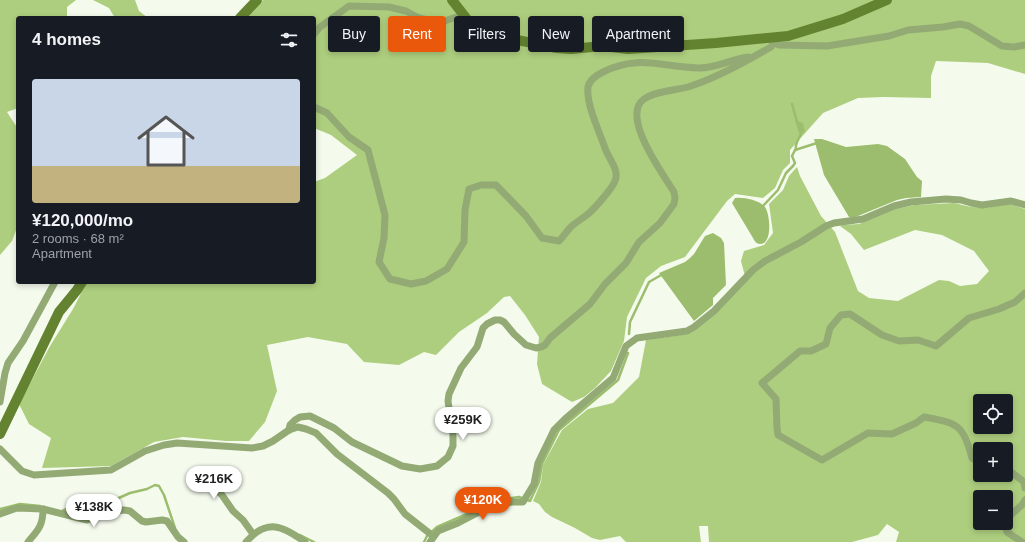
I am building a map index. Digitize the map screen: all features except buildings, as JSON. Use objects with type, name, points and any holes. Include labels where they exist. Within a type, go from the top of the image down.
[{"type":"street","points":[[242,16],[257,0]]},
{"type":"street","points":[[452,0],[470,23],[498,36],[557,48],[571,49],[603,46],[628,49],[773,40],[843,19],[887,0]]},
{"type":"street","points":[[316,32],[320,27],[349,6],[389,6],[406,11],[417,17],[438,23],[463,14]]},
{"type":"street","points":[[773,40],[779,45],[828,46],[889,36],[908,30],[960,24],[969,26],[1002,46],[1014,47],[1025,45]]},
{"type":"street","points":[[289,430],[290,425],[295,420],[300,417],[310,416],[334,428],[352,442],[402,466],[420,469],[437,466],[443,462],[448,457],[453,446],[454,435],[448,401],[450,394],[461,368],[477,347],[481,334],[487,324],[496,320],[504,322],[520,341],[526,345],[536,348],[541,347],[590,304],[608,281],[626,263],[635,246],[656,227],[674,204],[674,192],[642,138],[637,115],[637,108],[640,103],[645,98],[655,94],[689,87],[702,82],[752,58],[771,47],[773,40]]},
{"type":"street","points":[[316,108],[328,113],[349,137],[368,150],[385,215],[384,238],[379,262],[390,279],[411,284],[426,281],[447,269],[464,242],[465,210],[469,189],[481,185],[496,186],[526,216],[542,238],[559,241],[573,225],[588,214],[616,181],[616,172],[605,149],[590,107],[588,96],[589,84],[597,74],[609,68],[620,65],[642,62],[698,68],[748,57],[752,58]]},
{"type":"street","points":[[0,449],[22,471],[34,475],[111,470],[145,451],[164,445],[177,443],[257,447],[263,446],[289,430],[298,427],[316,433],[344,460],[388,493],[397,502],[405,514],[430,536],[485,509],[505,503],[523,502],[534,484],[538,463],[554,430],[613,378],[626,346],[637,338],[687,331],[694,327],[714,311],[753,270],[765,261],[801,242],[826,226],[834,223],[863,219],[894,206],[906,203],[946,199],[961,200],[982,205],[1011,201],[1025,205]]},
{"type":"street","points":[[0,402],[8,362],[23,340],[54,284]]},
{"type":"street","points":[[0,434],[59,312],[81,284]]},
{"type":"street","points":[[973,458],[968,441],[961,429],[946,421],[924,417],[892,434],[868,433],[822,460],[778,435],[776,399],[762,383],[800,351],[811,351],[826,344],[830,328],[841,315],[850,314],[882,335],[899,340],[918,340],[936,346],[969,318],[999,309],[1015,302],[1025,293]]},
{"type":"street","points":[[1013,473],[1024,482],[1025,488]]},
{"type":"street","points":[[225,478],[220,479],[213,486],[222,495],[233,511],[243,520],[251,533]]},
{"type":"street","points":[[1013,513],[1022,505],[1025,500]]},
{"type":"street","points":[[0,514],[17,508],[43,509],[86,520],[114,511],[124,510],[130,511],[142,521],[167,521],[178,537],[184,542]]},
{"type":"street","points":[[28,542],[40,527],[43,520],[43,509]]},
{"type":"street","points":[[246,542],[251,533],[263,528],[274,527],[290,532],[306,542]]},
{"type":"street","points":[[1007,530],[1007,532],[1022,542]]},
{"type":"shaded area","points":[[0,0],[76,0],[67,7],[67,16],[16,16],[16,109],[7,112],[16,126],[16,230],[12,241],[0,255]]},
{"type":"shaded area","points":[[93,0],[135,0],[139,11],[145,16],[114,16],[109,8]]},
{"type":"shaded area","points":[[263,0],[1025,0],[1025,74],[988,63],[936,61],[931,76],[931,98],[858,98],[823,113],[790,150],[790,163],[783,170],[775,188],[763,198],[735,194],[727,201],[685,257],[661,266],[646,278],[627,317],[624,341],[611,371],[584,397],[572,402],[542,384],[537,364],[539,337],[525,315],[510,296],[504,297],[487,313],[459,332],[436,355],[424,352],[399,365],[364,362],[347,344],[308,337],[267,345],[277,391],[265,422],[249,441],[226,441],[183,437],[154,442],[111,466],[42,468],[51,438],[29,424],[19,404],[86,284],[316,284],[316,181],[325,178],[357,155],[331,135],[316,129],[316,16],[247,16]]},
{"type":"shaded area","points":[[795,120],[803,123],[805,132],[799,133]]},
{"type":"shaded area","points":[[814,139],[822,139],[846,147],[878,144],[887,146],[905,159],[917,177],[922,181],[921,197],[897,200],[853,218],[849,217],[824,175]]},
{"type":"shaded area","points":[[797,167],[800,176],[821,216],[835,232],[858,291],[869,298],[898,301],[939,280],[949,281],[960,286],[977,284],[989,271],[974,251],[942,235],[915,230],[864,250],[851,234],[840,226],[859,224],[891,210],[915,205],[954,203],[971,207],[985,208],[1010,204],[1025,209],[1025,542],[896,542],[899,532],[887,524],[878,535],[852,542],[709,542],[708,526],[699,526],[701,542],[626,542],[620,536],[600,540],[592,538],[552,517],[545,512],[539,504],[533,501],[541,482],[543,465],[562,430],[588,409],[613,403],[639,377],[646,340],[688,334],[746,280],[741,261],[744,251],[764,245],[773,233],[769,204],[783,190],[789,176]]},
{"type":"shaded area","points":[[735,198],[743,198],[759,202],[765,207],[769,222],[769,234],[764,243],[756,243],[732,203]]},
{"type":"shaded area","points":[[713,233],[721,238],[724,243],[726,285],[713,298],[713,305],[694,321],[659,273],[685,262],[694,254],[705,236]]},
{"type":"waterway","points":[[792,104],[797,122]]},
{"type":"waterway","points":[[796,150],[796,145],[802,130]]},
{"type":"waterway","points":[[762,207],[778,190],[786,173],[795,163],[792,156],[795,150],[817,143]]},
{"type":"waterway","points":[[629,334],[630,322],[649,282],[663,274]]},
{"type":"waterway","points":[[424,542],[427,536],[437,527],[490,504],[504,499],[519,497],[530,501],[539,482],[542,464],[559,430],[618,380],[628,353]]},
{"type":"waterway","points":[[62,511],[78,504],[112,501],[130,493],[147,489],[155,485],[159,486],[164,495],[175,528]]},
{"type":"waterway","points":[[0,509],[20,504],[40,506]]},
{"type":"waterway","points":[[300,535],[314,542]]}]
